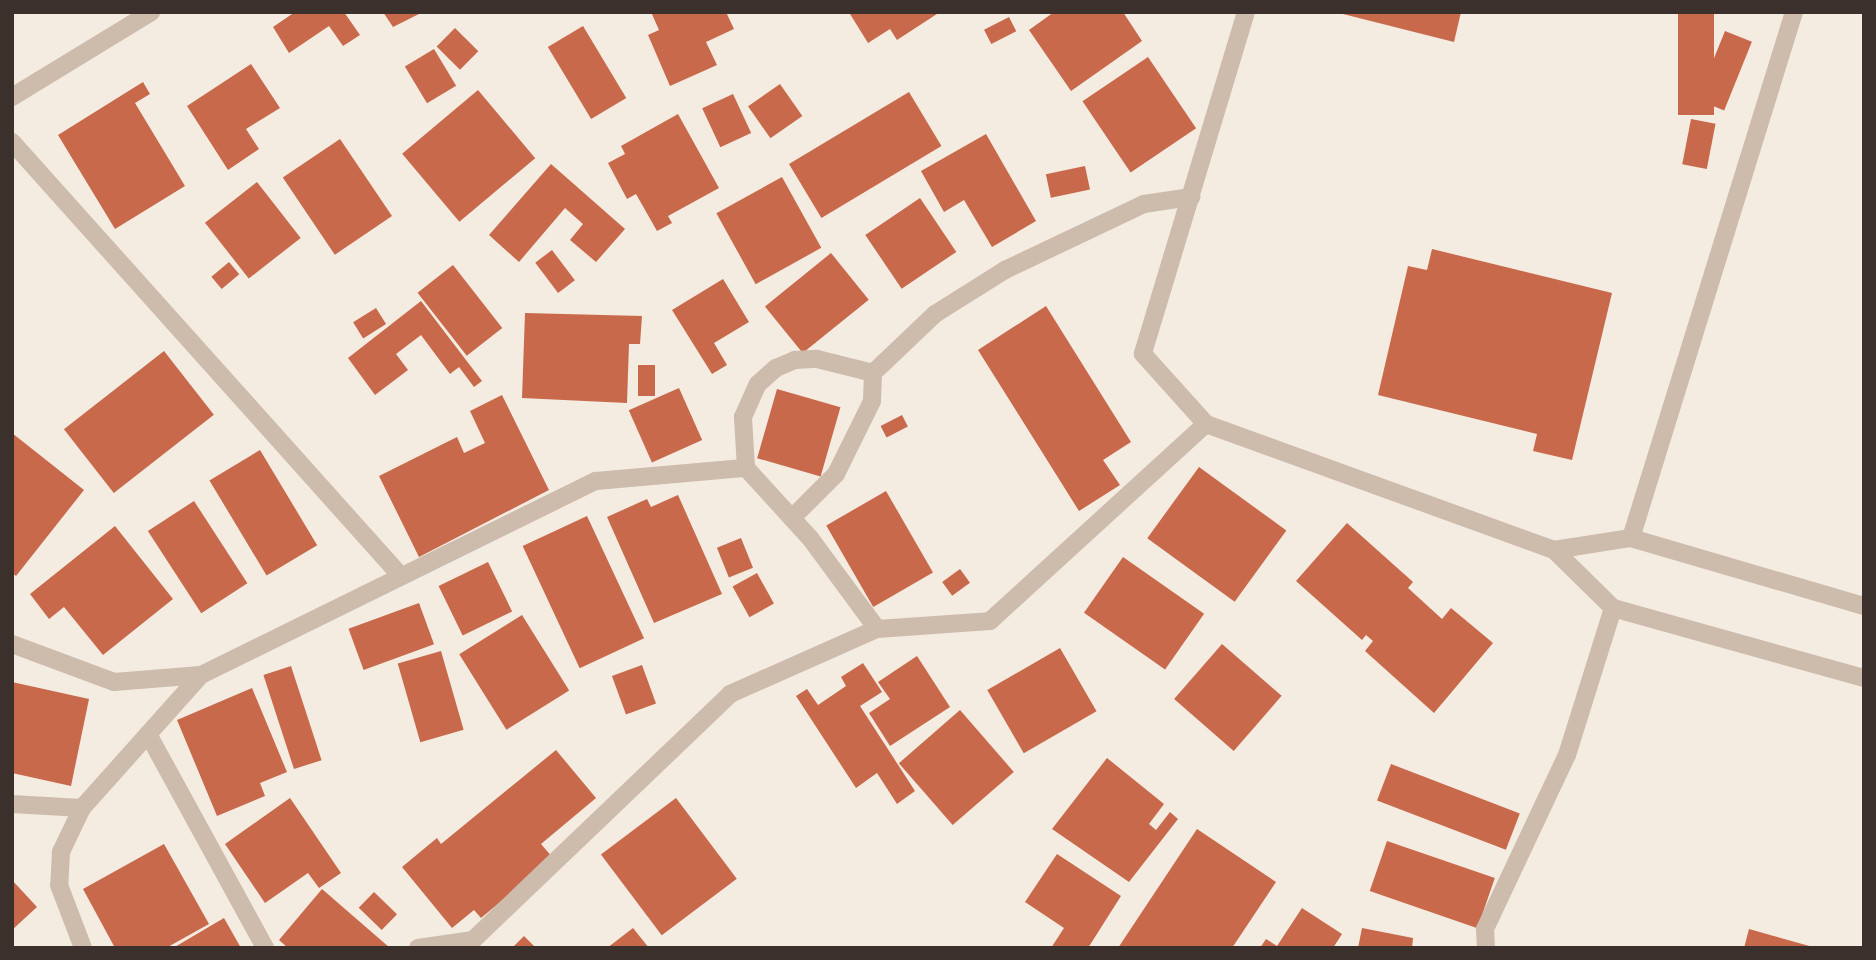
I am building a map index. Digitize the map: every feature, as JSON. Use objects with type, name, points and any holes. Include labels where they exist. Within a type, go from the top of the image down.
[{"type":"street","points":[[12,97],[151,12]]},
{"type":"street","points":[[1247,12],[1143,354],[1206,424],[1554,550],[1613,608],[1864,678]]},
{"type":"street","points":[[1631,538],[1794,12]]},
{"type":"street","points":[[12,142],[400,575]]},
{"type":"street","points":[[792,518],[836,474],[873,401],[873,373],[935,314],[1005,271],[1144,204],[1191,197]]},
{"type":"street","points":[[873,373],[817,359],[795,360],[776,368],[758,384],[743,416],[746,468],[792,518],[877,629]]},
{"type":"street","points":[[418,948],[473,940],[730,694],[877,629],[990,621],[1206,424]]},
{"type":"street","points":[[83,948],[58,885],[61,852],[82,808],[201,675],[596,481],[746,468]]},
{"type":"street","points":[[1554,550],[1631,538],[1864,606]]},
{"type":"street","points":[[1486,948],[1485,929],[1567,755],[1613,608]]},
{"type":"street","points":[[12,644],[114,682],[201,675]]},
{"type":"street","points":[[148,734],[265,948]]},
{"type":"street","points":[[12,804],[82,808]]},
{"type":"building","points":[[295,12],[344,12],[360,35],[343,46],[329,26],[289,53],[273,27]]},
{"type":"building","points":[[383,12],[423,12],[393,27]]},
{"type":"building","points":[[651,12],[726,12],[734,29],[706,42],[717,65],[670,86],[648,35],[659,30]]},
{"type":"building","points":[[940,12],[897,40],[890,29],[868,43],[850,14]]},
{"type":"building","points":[[1054,12],[1123,12],[1142,41],[1071,91],[1029,30]]},
{"type":"building","points":[[1335,12],[1461,12],[1454,42]]},
{"type":"building","points":[[1678,12],[1714,12],[1714,115],[1678,115]]},
{"type":"building","points":[[1009,17],[1016,31],[991,44],[984,30]]},
{"type":"building","points":[[583,26],[626,98],[591,119],[548,47]]},
{"type":"building","points":[[455,28],[478,51],[460,70],[437,46]]},
{"type":"building","points":[[1725,31],[1752,42],[1724,110],[1697,100]]},
{"type":"building","points":[[434,49],[456,86],[427,103],[405,67]]},
{"type":"building","points":[[1148,57],[1196,128],[1131,172],[1083,101]]},
{"type":"building","points":[[251,64],[280,108],[246,129],[259,149],[228,170],[187,106]]},
{"type":"building","points":[[143,82],[150,94],[135,103],[185,186],[115,229],[58,135]]},
{"type":"building","points":[[780,84],[802,116],[770,138],[748,106]]},
{"type":"building","points":[[478,90],[535,158],[459,222],[402,154]]},
{"type":"building","points":[[909,92],[941,146],[821,218],[789,164]]},
{"type":"building","points":[[733,94],[751,133],[720,147],[702,108]]},
{"type":"building","points":[[678,114],[719,188],[668,216],[672,223],[657,231],[636,194],[627,199],[608,163],[625,154],[621,146]]},
{"type":"building","points":[[1691,119],[1716,124],[1707,169],[1682,164]]},
{"type":"building","points":[[986,134],[1036,221],[992,247],[964,200],[944,212],[921,171]]},
{"type":"building","points":[[340,139],[392,216],[335,255],[283,178]]},
{"type":"building","points":[[551,164],[625,229],[596,262],[570,240],[583,224],[565,208],[519,262],[489,235]]},
{"type":"building","points":[[1085,166],[1090,189],[1051,198],[1046,174]]},
{"type":"building","points":[[782,177],[821,248],[756,284],[716,213]]},
{"type":"building","points":[[257,182],[301,238],[249,279],[205,223]]},
{"type":"building","points":[[920,198],[956,252],[902,289],[865,235]]},
{"type":"building","points":[[1432,249],[1612,293],[1572,460],[1533,451],[1537,434],[1378,395],[1408,266],[1427,270]]},
{"type":"building","points":[[552,250],[575,280],[558,293],[535,263]]},
{"type":"building","points":[[831,253],[869,300],[803,353],[765,306]]},
{"type":"building","points":[[229,262],[239,274],[222,289],[211,277]]},
{"type":"building","points":[[453,265],[502,328],[467,356],[418,293]]},
{"type":"building","points":[[723,279],[749,322],[714,343],[727,365],[712,374],[672,310]]},
{"type":"building","points":[[421,301],[482,381],[474,387],[459,367],[450,374],[421,335],[396,354],[408,370],[375,395],[348,358]]},
{"type":"building","points":[[1046,306],[1131,442],[1103,460],[1120,485],[1079,511],[978,350]]},
{"type":"building","points":[[376,308],[386,324],[363,338],[353,322]]},
{"type":"building","points":[[525,313],[642,316],[640,344],[629,344],[627,403],[522,398]]},
{"type":"building","points":[[164,351],[214,415],[114,493],[64,429]]},
{"type":"building","points":[[638,365],[655,365],[655,396],[638,396]]},
{"type":"building","points":[[679,388],[702,440],[652,462],[629,410]]},
{"type":"building","points":[[777,389],[840,407],[821,476],[757,458]]},
{"type":"building","points":[[502,395],[549,490],[419,557],[379,476],[457,437],[464,453],[485,443],[470,411]]},
{"type":"building","points":[[902,415],[908,427],[887,437],[881,426]]},
{"type":"building","points":[[12,433],[84,490],[16,576],[12,573]]},
{"type":"building","points":[[260,450],[317,545],[267,576],[209,480]]},
{"type":"building","points":[[1199,467],[1286,530],[1235,602],[1147,538]]},
{"type":"building","points":[[886,491],[933,572],[873,607],[826,526]]},
{"type":"building","points":[[678,495],[722,594],[654,623],[607,517],[647,499],[651,507]]},
{"type":"building","points":[[194,501],[247,583],[201,613],[148,531]]},
{"type":"building","points":[[587,516],[644,638],[580,668],[523,546]]},
{"type":"building","points":[[1347,523],[1413,582],[1408,588],[1442,619],[1451,608],[1493,643],[1434,713],[1365,651],[1373,641],[1366,635],[1362,640],[1296,581]]},
{"type":"building","points":[[115,526],[173,599],[103,655],[64,607],[49,619],[30,594]]},
{"type":"building","points":[[741,538],[753,568],[729,577],[717,548]]},
{"type":"building","points":[[1123,557],[1204,614],[1165,669],[1084,613]]},
{"type":"building","points":[[488,562],[512,611],[463,636],[439,586]]},
{"type":"building","points":[[960,569],[970,583],[952,596],[942,582]]},
{"type":"building","points":[[757,573],[774,604],[749,617],[733,587]]},
{"type":"building","points":[[419,603],[434,644],[364,670],[349,629]]},
{"type":"building","points":[[522,615],[569,690],[506,730],[459,654]]},
{"type":"building","points":[[1222,644],[1282,696],[1234,751],[1174,699]]},
{"type":"building","points":[[1060,648],[1096,711],[1024,753],[987,690]]},
{"type":"building","points":[[441,651],[464,730],[420,742],[398,663]]},
{"type":"building","points":[[917,656],[950,707],[890,746],[869,713],[890,699],[878,682]]},
{"type":"building","points":[[863,663],[882,692],[860,706],[915,791],[897,804],[877,773],[856,788],[796,696],[807,689],[818,705],[846,686],[841,677]]},
{"type":"building","points":[[642,665],[656,704],[626,714],[612,676]]},
{"type":"building","points":[[291,666],[322,760],[294,769],[263,675]]},
{"type":"building","points":[[12,682],[89,699],[71,786],[12,773]]},
{"type":"building","points":[[252,688],[287,772],[260,783],[265,796],[217,816],[177,720]]},
{"type":"building","points":[[960,710],[1014,772],[953,825],[899,763]]},
{"type":"building","points":[[556,750],[596,798],[541,844],[553,858],[481,918],[474,910],[452,928],[402,867],[437,838],[441,844]]},
{"type":"building","points":[[1107,758],[1164,804],[1149,824],[1156,830],[1170,812],[1178,819],[1129,882],[1052,829]]},
{"type":"building","points":[[1391,764],[1520,813],[1506,850],[1377,800]]},
{"type":"building","points":[[290,798],[341,873],[319,888],[308,873],[265,903],[225,844]]},
{"type":"building","points":[[676,798],[737,879],[662,935],[601,855]]},
{"type":"building","points":[[1197,829],[1276,882],[1232,948],[1118,948]]},
{"type":"building","points":[[1387,841],[1495,878],[1478,928],[1370,891]]},
{"type":"building","points":[[164,844],[209,924],[166,948],[115,948],[83,889]]},
{"type":"building","points":[[1057,854],[1121,896],[1088,948],[1051,948],[1064,928],[1025,902]]},
{"type":"building","points":[[12,880],[37,907],[12,930]]},
{"type":"building","points":[[322,889],[390,948],[288,948],[279,940]]},
{"type":"building","points":[[374,892],[397,914],[382,930],[359,908]]},
{"type":"building","points":[[1302,908],[1342,934],[1333,948],[1260,948],[1266,939],[1277,946]]},
{"type":"building","points":[[224,918],[241,948],[173,948]]},
{"type":"building","points":[[633,928],[649,948],[607,948]]},
{"type":"building","points":[[1362,928],[1413,938],[1412,948],[1358,948]]},
{"type":"building","points":[[1749,929],[1813,947],[1813,948],[1744,948]]},
{"type":"building","points":[[524,936],[536,948],[512,948]]}]
